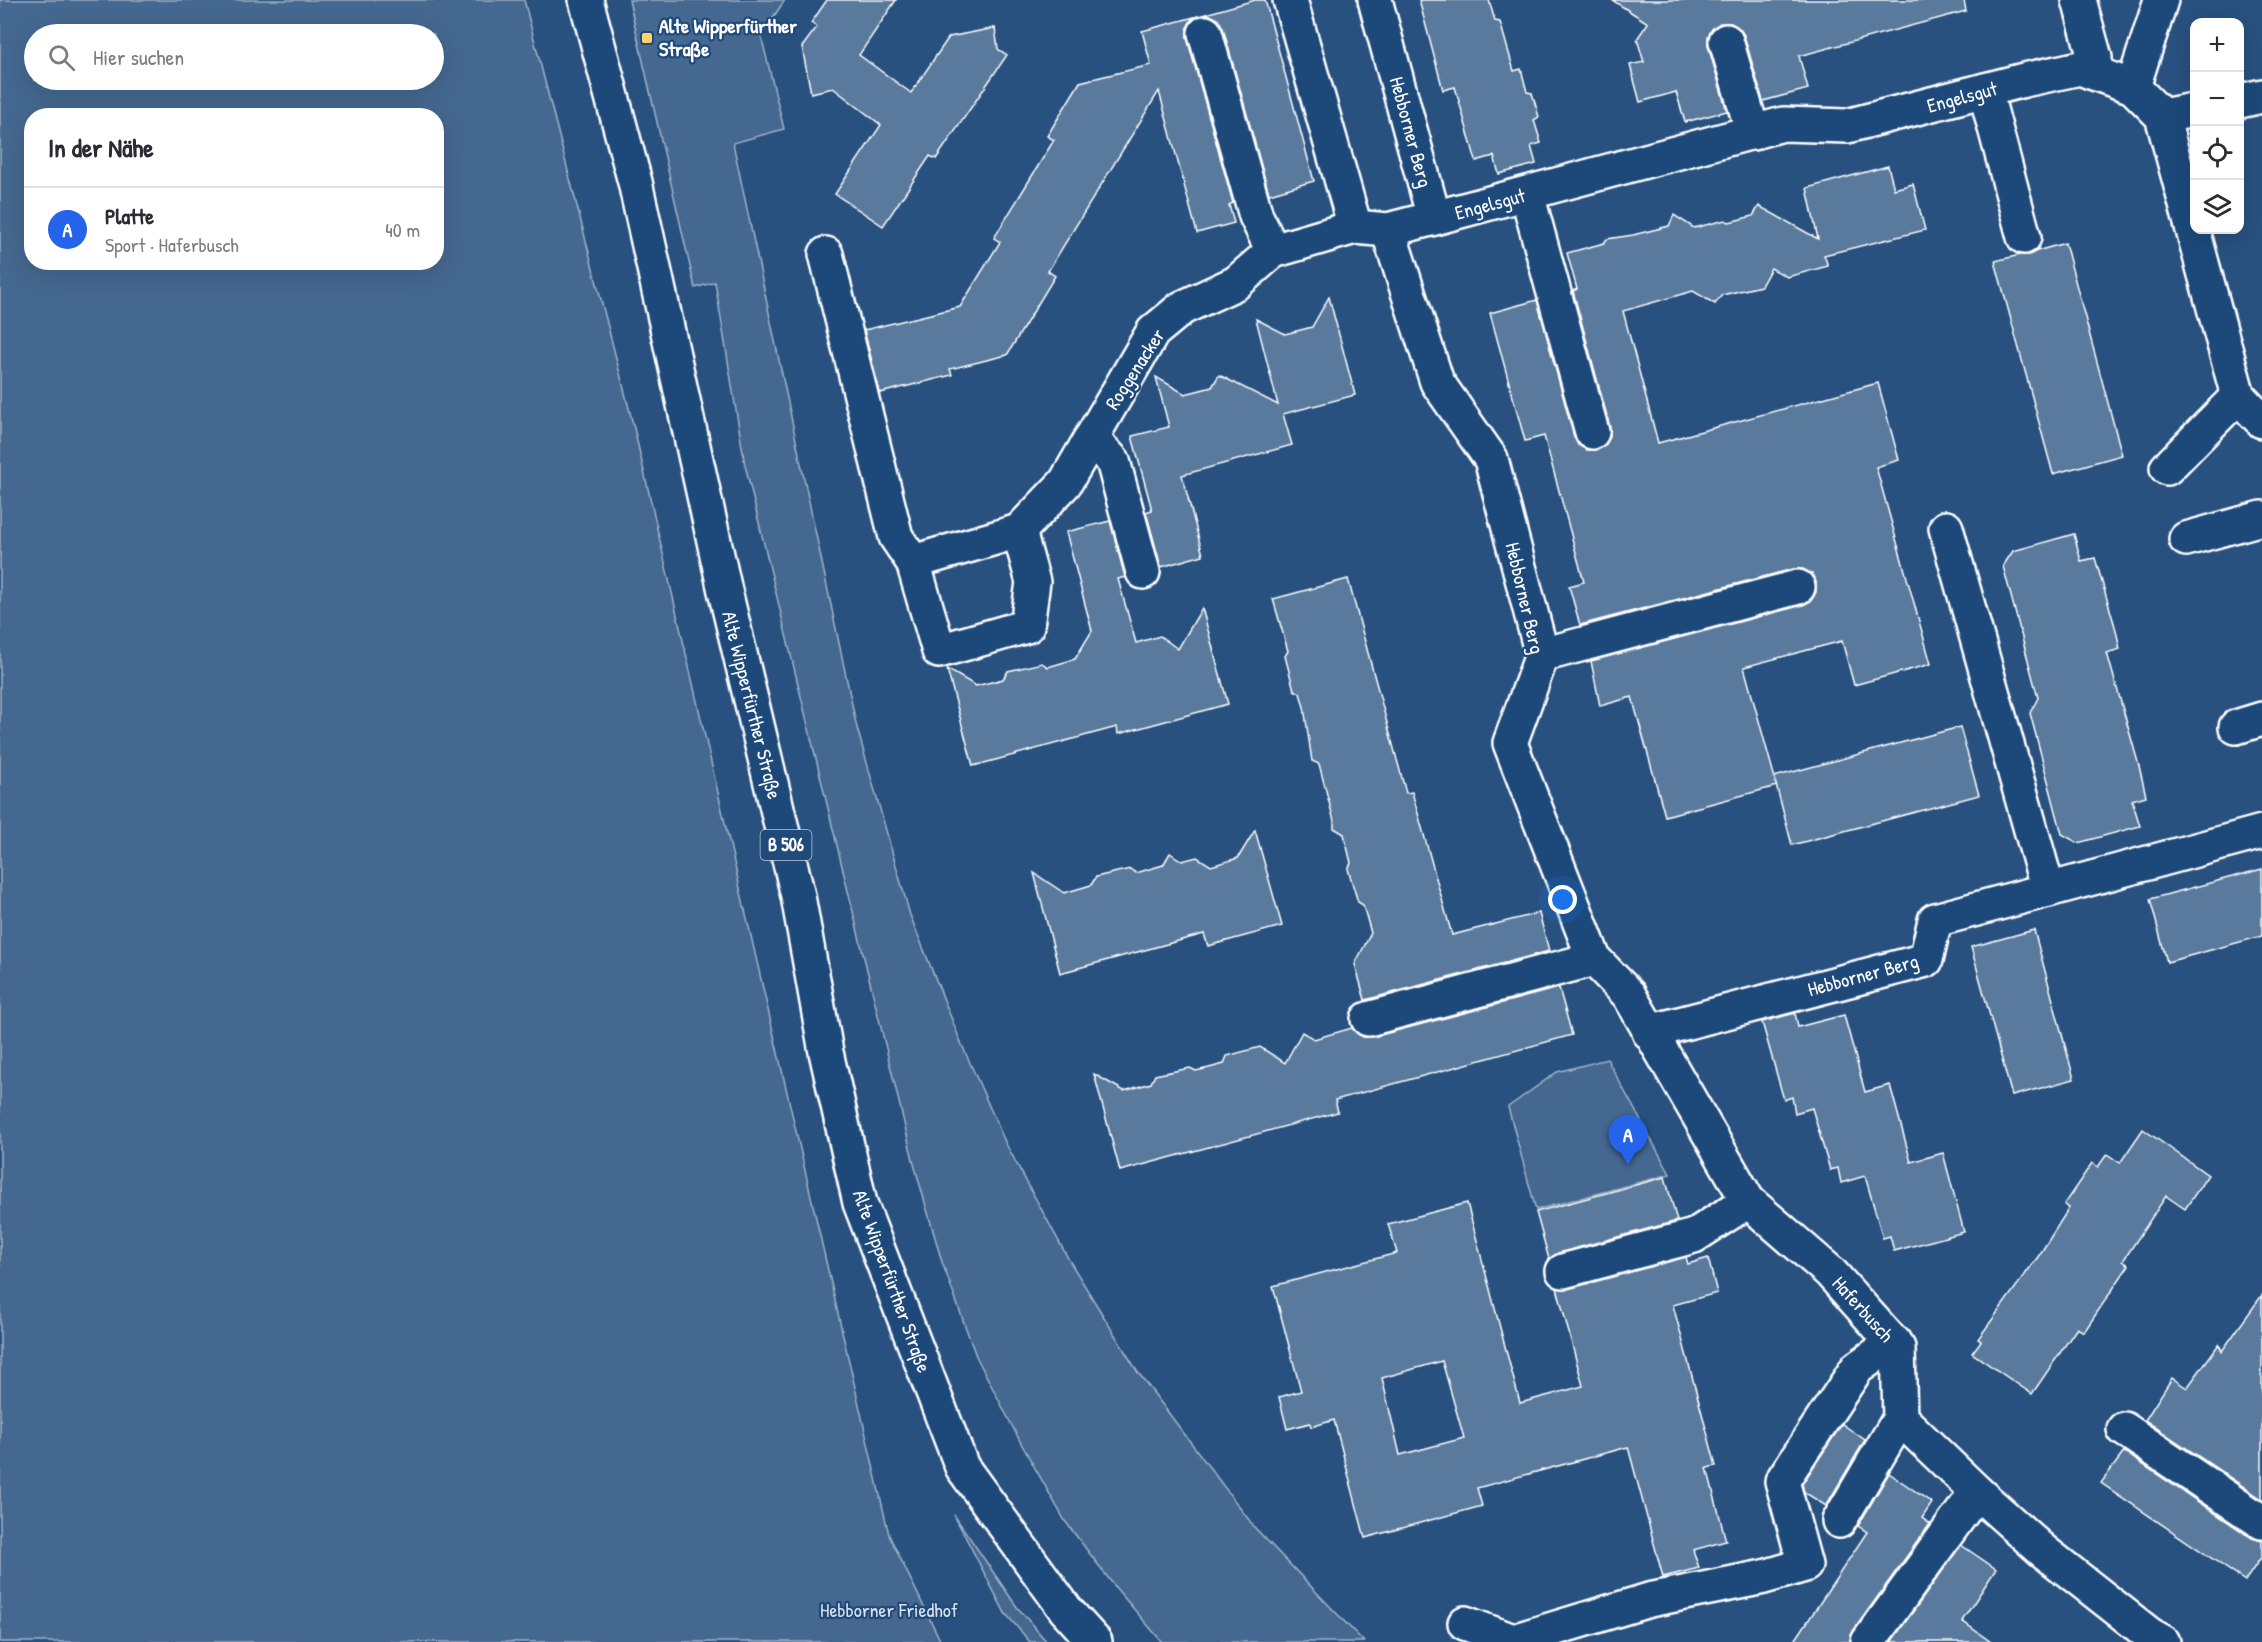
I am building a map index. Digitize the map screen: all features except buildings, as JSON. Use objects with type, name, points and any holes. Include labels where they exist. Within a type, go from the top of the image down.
[{"type":"street","name":"Alte Wipperfürther Straße","points":[[586,0],[635,182],[725,591],[798,896],[826,1052],[860,1203],[962,1467],[1066,1610],[1095,1642]]},
{"type":"street","points":[[1290,0],[1355,227],[1388,230],[1434,219]]},
{"type":"street","name":"Hebborner Berg","points":[[1375,0],[1434,219]]},
{"type":"street","points":[[2079,0],[2096,58],[2091,72]]},
{"type":"street","points":[[2133,87],[2161,0]]},
{"type":"street","points":[[1205,33],[1256,216],[1273,251]]},
{"type":"street","points":[[1726,41],[1753,133]]},
{"type":"street","name":"Engelsgut","points":[[1434,219],[1783,124],[1847,126],[2080,68],[2133,87],[2162,116],[2238,396],[2262,421]]},
{"type":"street","points":[[1985,90],[2025,237]]},
{"type":"street","points":[[2244,100],[2262,96]]},
{"type":"street","points":[[2162,116],[2190,111]]},
{"type":"street","points":[[1527,194],[1592,432]]},
{"type":"street","name":"Roggenacker","points":[[913,562],[1019,531],[1065,483],[1153,332],[1182,308],[1236,283],[1273,251],[1355,227]]},
{"type":"street","name":"Hebborner Berg","points":[[1388,230],[1437,382],[1491,459],[1542,655],[1510,744],[1594,959],[1629,995]]},
{"type":"street","points":[[826,254],[896,537],[913,562],[939,651],[1027,626],[1033,582],[1019,531]]},
{"type":"street","points":[[2167,468],[2238,396]]},
{"type":"street","points":[[1091,438],[1113,461],[1143,572]]},
{"type":"street","points":[[2186,539],[2262,518]]},
{"type":"street","points":[[1946,528],[2048,890]]},
{"type":"street","points":[[1542,655],[1798,587]]},
{"type":"street","name":"Hebborner Berg","points":[[1649,1032],[1926,960],[1935,920],[2262,832]]},
{"type":"street","points":[[1368,1019],[1594,959]]},
{"type":"street","name":"Haferbusch","points":[[1629,995],[1748,1201],[1830,1272],[1898,1348],[1900,1418]]},
{"type":"street","points":[[1563,1271],[1694,1236],[1748,1201]]},
{"type":"street","points":[[1465,1623],[1513,1641],[1649,1600],[1764,1577],[1805,1565],[1782,1481],[1857,1368],[1893,1342]]},
{"type":"street","points":[[1839,1521],[1900,1418],[2042,1550],[2149,1634],[2163,1642]]},
{"type":"street","points":[[2124,1429],[2262,1522]]},
{"type":"street","points":[[1868,1642],[1977,1492]]},
{"type":"green space","name":"Hebborner Friedhof","points":[[0,0],[524,0],[634,428],[889,1535],[941,1642],[0,1642]]},
{"type":"green space","points":[[629,0],[785,0],[761,35],[784,129],[733,143],[857,728],[910,915],[962,1045],[1006,1144],[1069,1260],[1137,1371],[1255,1528],[1364,1642],[1162,1642],[1115,1587],[1065,1521],[976,1356],[942,1262],[914,1164],[745,465],[715,282],[695,288]]},
{"type":"green space","points":[[1607,1059],[1670,1174],[1536,1210],[1508,1107],[1557,1072]]},
{"type":"green space","points":[[954,1515],[1017,1607],[1047,1642],[1030,1642],[1005,1613]]},
{"type":"place","name":"Alte Wipperfürther Straße","points":[[647,38]]},
{"type":"place","name":"Platte","points":[[1628,1165]]}]
